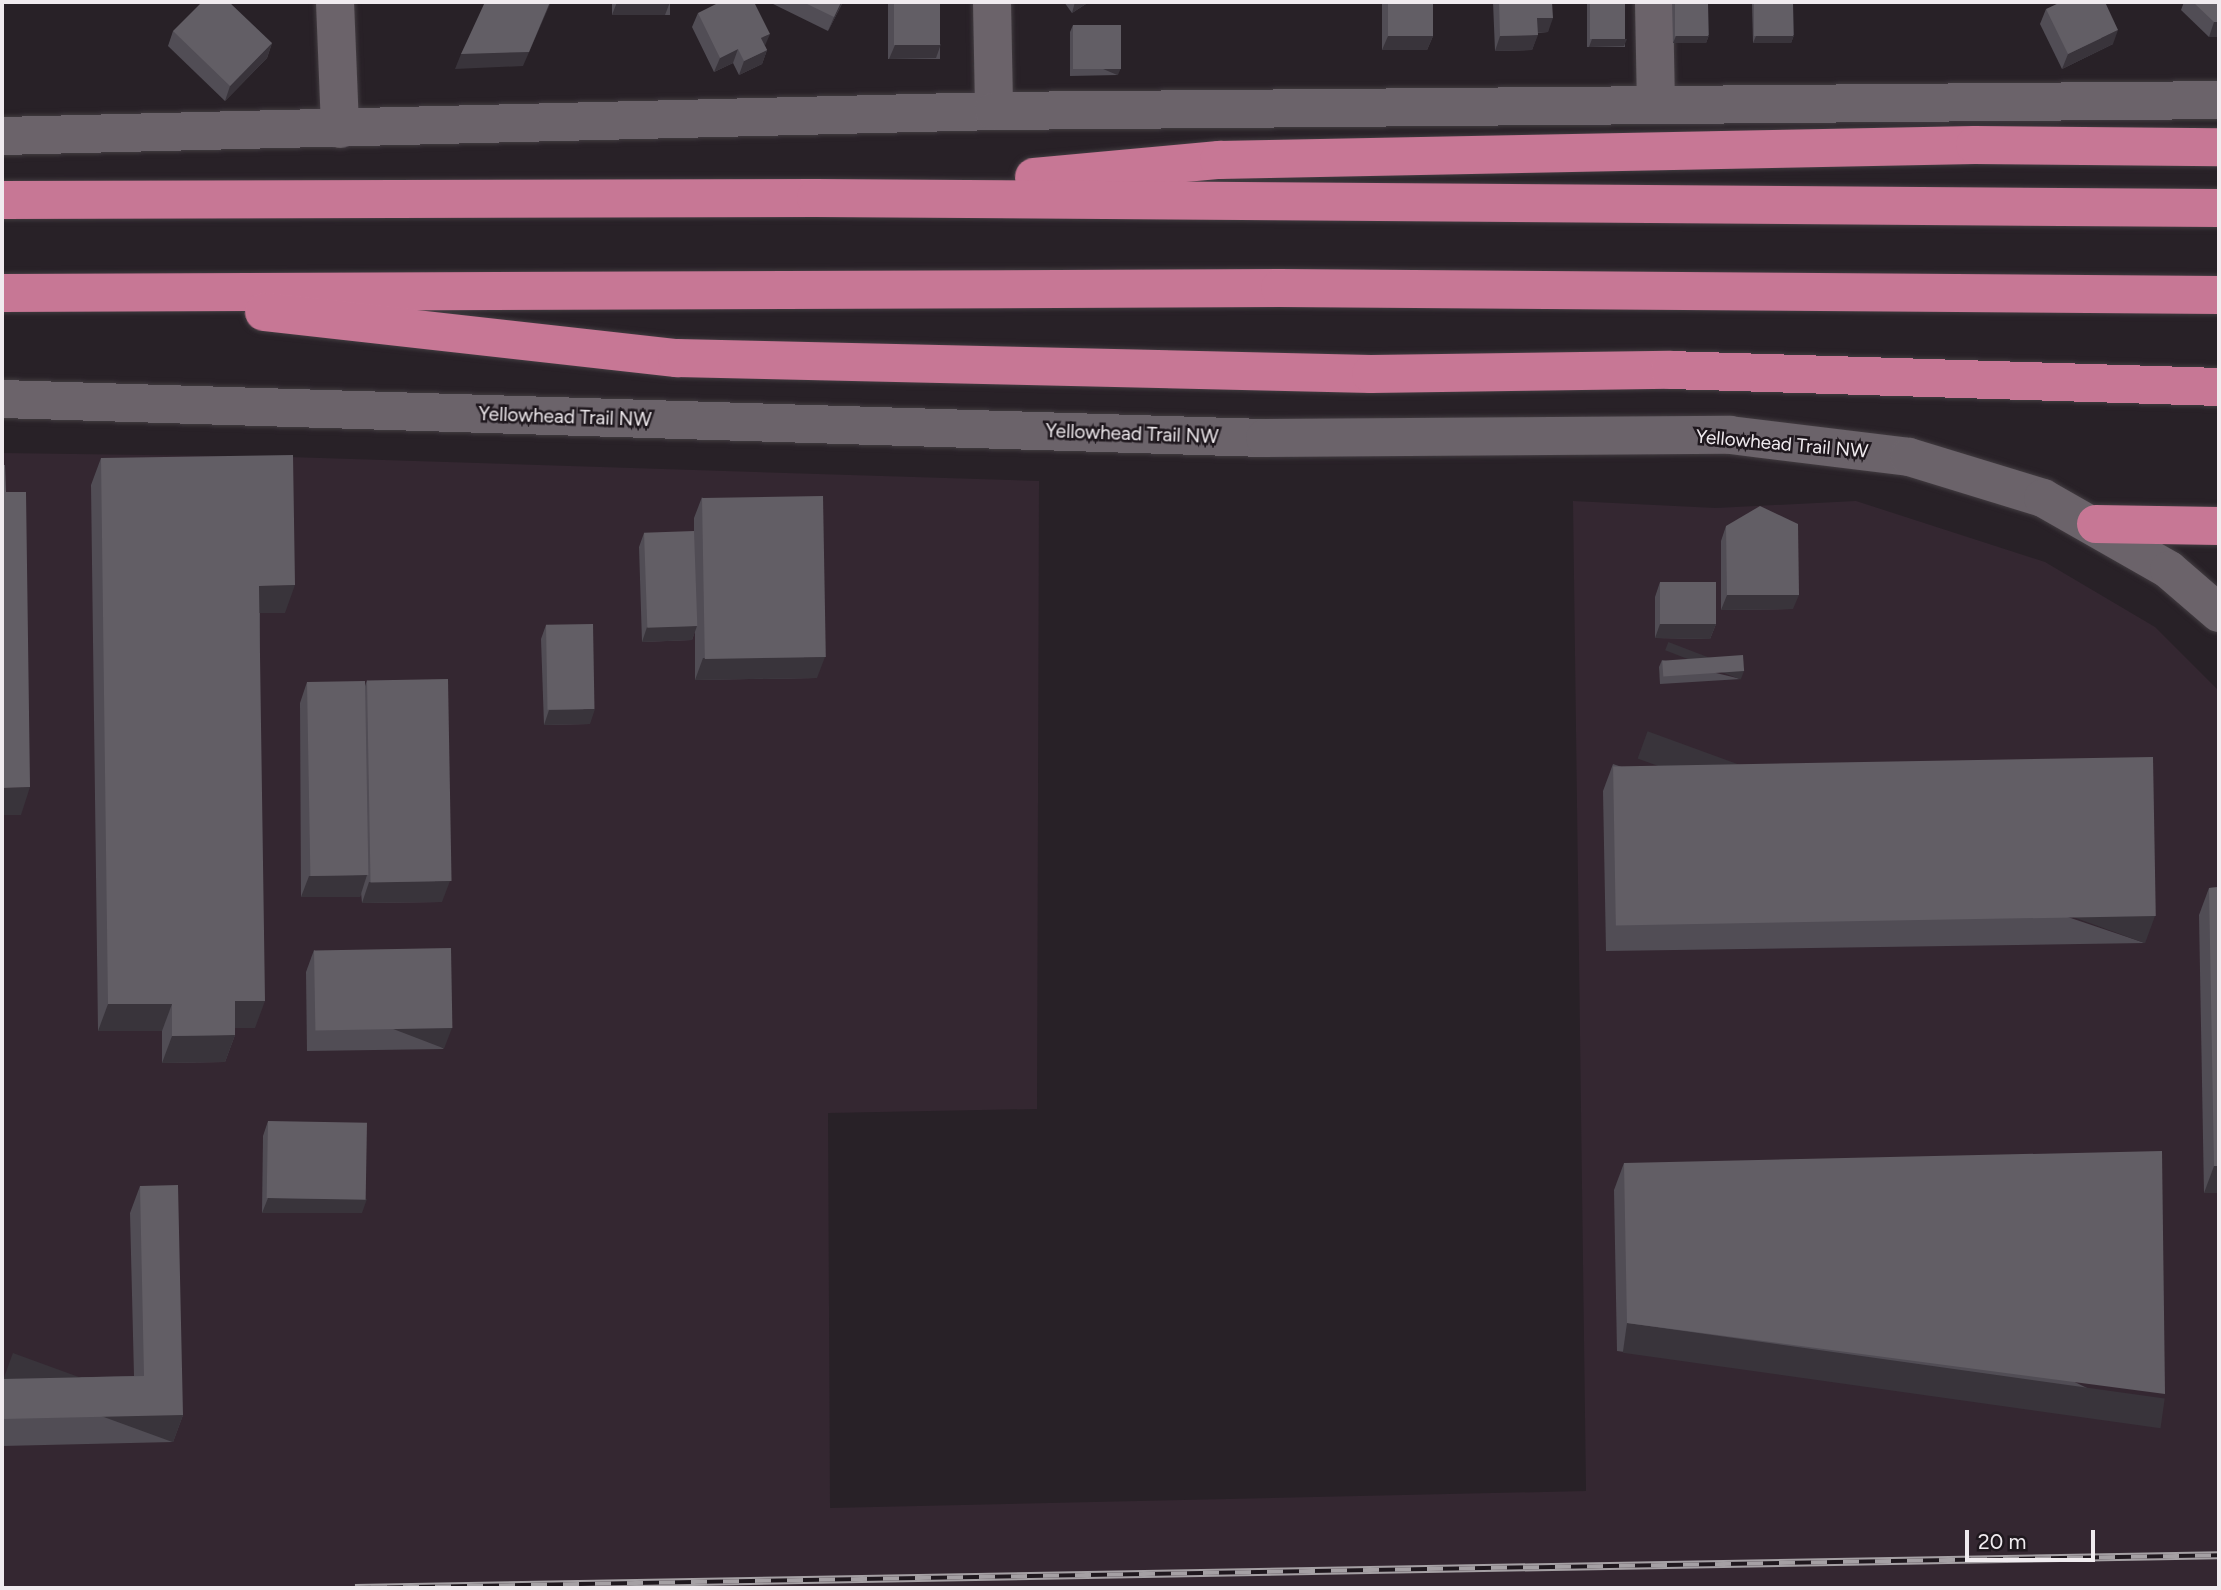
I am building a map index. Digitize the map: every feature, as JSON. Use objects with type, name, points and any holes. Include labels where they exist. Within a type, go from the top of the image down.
[{"type":"highway","points":[[816,198],[1219,160],[1975,145],[2219,147]]},
{"type":"highway","points":[[2,200],[816,198],[2219,208]]},
{"type":"highway","points":[[2,293],[1280,288],[2219,295]]},
{"type":"highway","points":[[81,291],[677,358],[1371,374],[1670,369],[2219,387]]},
{"type":"highway","points":[[2096,524],[2219,526]]},
{"type":"street","points":[[335,2],[340,129]]},
{"type":"street","points":[[992,2],[994,111]]},
{"type":"street","points":[[1654,2],[1656,103]]},
{"type":"street","points":[[2,136],[994,111],[2219,100]]},
{"type":"street","name":"Yellowhead Trail NW","points":[[2,399],[1265,438],[1730,435],[1909,457],[2043,498],[2096,524],[2179,577],[2219,613]]},
{"type":"shaded area","points":[[2,453],[289,457],[1039,481],[1037,1109],[828,1113],[830,1508],[1586,1491],[1573,501],[1716,508],[1856,501],[2045,562],[2155,627],[2219,691],[2219,1588],[2,1588]]},
{"type":"building","points":[[202,2],[229,2],[272,43],[230,86],[173,31]]},
{"type":"building","points":[[485,2],[550,2],[529,52],[461,54]]},
{"type":"building","points":[[720,2],[754,2],[770,34],[761,38],[767,50],[744,61],[738,49],[720,58],[698,13]]},
{"type":"building","points":[[803,2],[841,2],[834,17]]},
{"type":"building","points":[[894,2],[940,2],[940,45],[894,45]]},
{"type":"building","points":[[1388,2],[1433,2],[1433,36],[1388,36]]},
{"type":"building","points":[[1499,2],[1552,2],[1553,18],[1537,18],[1538,35],[1500,36]]},
{"type":"building","points":[[1590,2],[1625,2],[1625,39],[1590,39]]},
{"type":"building","points":[[1675,2],[1708,2],[1708,36],[1675,36]]},
{"type":"building","points":[[1754,2],[1793,2],[1793,36],[1754,36]]},
{"type":"building","points":[[2061,2],[2105,2],[2118,30],[2068,54],[2046,9]]},
{"type":"building","points":[[2193,2],[2219,2],[2219,22],[2214,22]]},
{"type":"building","points":[[1073,25],[1121,25],[1121,69],[1073,69]]},
{"type":"building","points":[[293,455],[295,585],[259,586],[265,1001],[235,1001],[235,1035],[172,1036],[172,1004],[108,1004],[101,458]]},
{"type":"building","points":[[2,465],[5,465],[6,492],[26,492],[30,787],[2,788]]},
{"type":"building","points":[[823,496],[826,657],[705,659],[702,498]]},
{"type":"building","points":[[1760,506],[1798,524],[1799,595],[1727,595],[1726,526]]},
{"type":"building","points":[[694,531],[697,626],[647,628],[644,533]]},
{"type":"building","points":[[1660,582],[1716,582],[1716,624],[1660,624]]},
{"type":"building","points":[[593,624],[594,709],[547,710],[546,625]]},
{"type":"building","points":[[1743,655],[1744,671],[1663,677],[1662,661]]},
{"type":"building","points":[[448,679],[452,881],[371,882],[367,680]]},
{"type":"building","points":[[365,681],[368,875],[310,876],[307,682]]},
{"type":"building","points":[[2153,757],[2156,916],[1616,925],[1613,766]]},
{"type":"building","points":[[2219,887],[2219,1166],[2214,1166],[2209,888]]},
{"type":"building","points":[[451,948],[452,1028],[315,1030],[314,950]]},
{"type":"building","points":[[268,1121],[367,1123],[366,1200],[267,1198]]},
{"type":"building","points":[[2162,1151],[2165,1394],[1627,1323],[1624,1163]]},
{"type":"building","points":[[178,1185],[183,1415],[2,1419],[2,1379],[144,1376],[140,1186]]},
{"type":"railway","points":[[355,1588],[2219,1555]]}]
